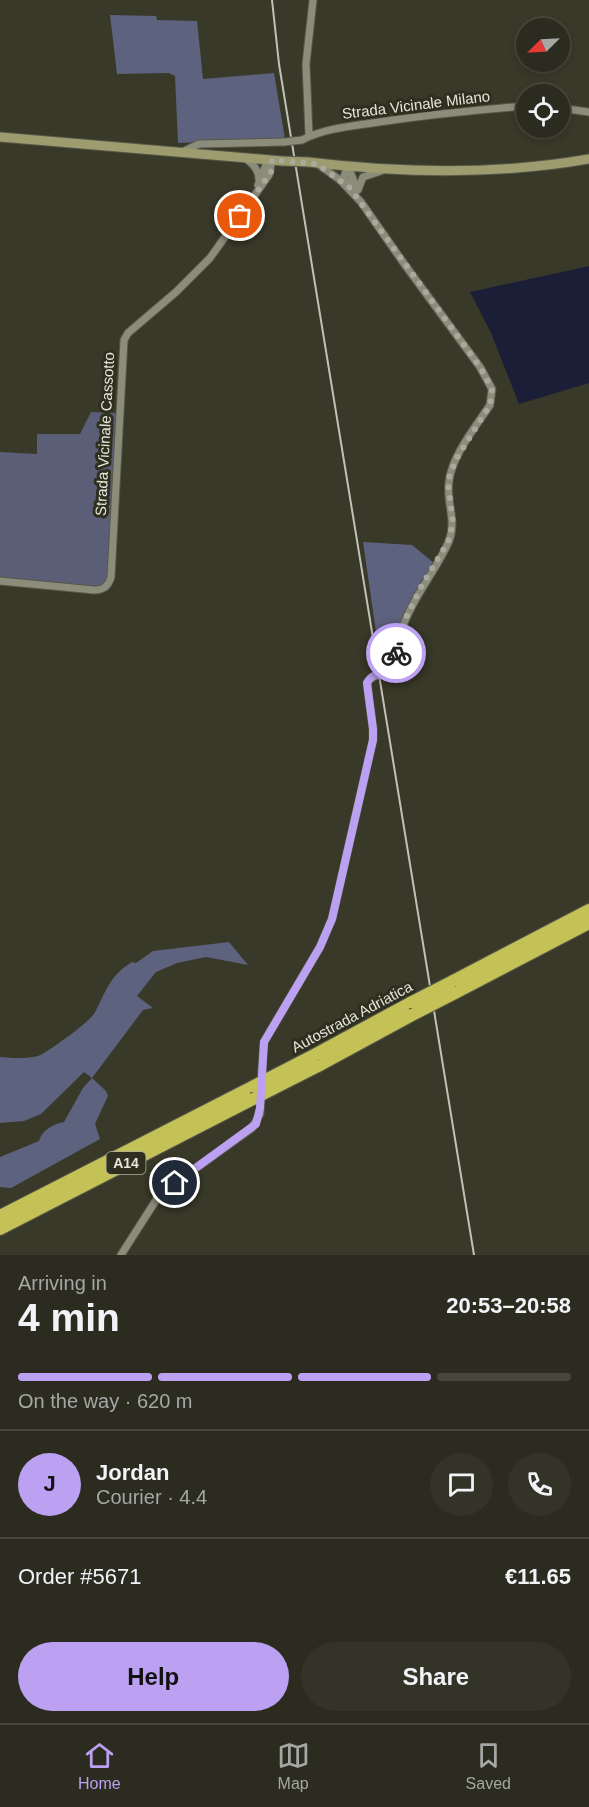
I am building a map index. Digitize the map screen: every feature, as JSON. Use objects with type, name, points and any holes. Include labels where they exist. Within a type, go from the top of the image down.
[{"type":"highway","name":"Autostrada Adriatica","points":[[0,1229],[454,987],[589,910]]},
{"type":"highway","name":"Autostrada Adriatica","points":[[454,987],[589,923]]},
{"type":"highway","name":"Autostrada Adriatica","points":[[0,1216],[254,1093]]},
{"type":"main road","points":[[0,137],[392,169],[474,170],[556,164],[589,159]]},
{"type":"street","points":[[306,137],[306,58],[313,0]]},
{"type":"street","name":"Strada Vicinale Milano","points":[[184,151],[199,144],[284,142],[342,128],[427,115],[516,107]]},
{"type":"street","points":[[570,109],[589,112]]},
{"type":"street","points":[[243,157],[256,168],[258,187]]},
{"type":"street","points":[[258,187],[271,172],[277,160]]},
{"type":"street","points":[[313,163],[354,189]]},
{"type":"street","points":[[121,1255],[160,1194],[248,1131],[258,1119],[264,1042],[320,947],[332,919],[373,740],[367,683],[370,678],[389,671],[393,667],[406,618],[421,587],[448,542],[453,523],[448,483],[450,474],[458,456],[490,405],[492,397],[492,389],[480,367],[361,202],[354,189],[348,166]]},
{"type":"street","points":[[354,189],[368,174],[392,169]]},
{"type":"street","name":"Strada Vicinale Cassotto","points":[[0,581],[94,590],[104,589],[108,585],[111,577],[124,340],[128,333],[176,292],[210,258],[258,187]]},
{"type":"shaded area","points":[[110,15],[156,16],[157,20],[197,21],[203,79],[274,73],[285,139],[178,143],[175,76],[169,73],[117,74]]},
{"type":"shaded area","points":[[589,266],[589,383],[519,404],[491,333],[470,292]]},
{"type":"shaded area","points":[[91,412],[118,413],[109,579],[98,588],[0,579],[0,452],[37,454],[37,434],[80,434]]},
{"type":"shaded area","points":[[363,542],[412,545],[434,563],[418,591],[391,667],[382,674]]},
{"type":"shaded area","points":[[229,942],[248,965],[206,957],[177,963],[156,972],[137,996],[153,1008],[143,1010],[92,1078],[84,1072],[41,1114],[24,1121],[0,1123],[0,1057],[38,1056],[58,1044],[94,1014],[109,985],[124,967],[132,962],[136,963],[153,951]]},
{"type":"shaded area","points":[[92,1078],[106,1091],[108,1096],[95,1124],[100,1139],[11,1188],[0,1187],[0,1157],[39,1141],[48,1128],[64,1122],[83,1088]]},
{"type":"railway","points":[[272,0],[279,64],[474,1255]]},
{"type":"way so far","points":[[240,216],[256,190],[271,172],[272,160],[317,164],[350,188],[489,380],[492,389],[490,405],[458,456],[450,474],[448,483],[453,523],[448,542],[421,587],[406,618],[396,653]]},
{"type":"route","points":[[175,1183],[256,1124],[260,1114],[264,1042],[320,947],[332,919],[373,740],[367,683],[368,680],[393,667],[396,653]]}]
